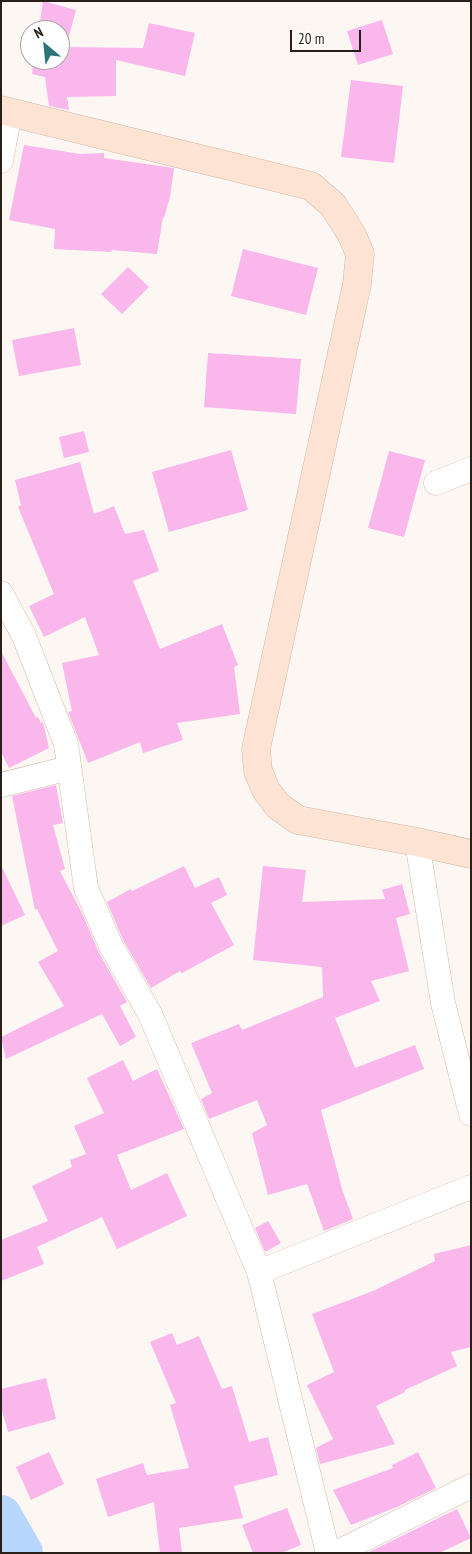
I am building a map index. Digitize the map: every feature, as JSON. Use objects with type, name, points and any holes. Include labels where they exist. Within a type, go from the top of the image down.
[{"type":"street","points":[[1,161],[5,111],[311,186],[333,205],[352,235],[360,254],[357,284],[256,749],[258,771],[266,790],[278,806],[298,820],[471,854]]},
{"type":"street","points":[[436,483],[471,470]]},
{"type":"street","points":[[1,593],[24,636],[66,744],[86,888],[111,946],[150,1014],[259,1272],[328,1553]]},
{"type":"street","points":[[1,785],[69,768]]},
{"type":"street","points":[[417,842],[443,1003],[471,1114]]},
{"type":"street","points":[[259,1272],[471,1187]]},
{"type":"street","points":[[336,1553],[471,1486]]},
{"type":"building","points":[[43,1],[76,10],[70,32],[70,20],[40,20]]},
{"type":"building","points":[[382,20],[393,54],[358,65],[347,31]]},
{"type":"building","points":[[149,23],[195,33],[185,76],[116,60],[116,96],[67,97],[69,110],[49,106],[45,77],[32,74],[33,70],[70,70],[70,47],[143,48]]},
{"type":"building","points":[[351,80],[403,86],[394,163],[341,157]]},
{"type":"building","points":[[24,145],[80,154],[104,153],[104,158],[174,168],[170,197],[163,217],[157,254],[111,250],[112,252],[54,249],[55,229],[9,220]]},
{"type":"building","points":[[243,249],[318,268],[306,315],[231,296]]},
{"type":"building","points":[[128,267],[149,287],[122,314],[101,294]]},
{"type":"building","points":[[74,328],[81,365],[19,376],[12,340]]},
{"type":"building","points":[[208,353],[301,359],[296,414],[204,407]]},
{"type":"building","points":[[84,431],[89,452],[64,458],[59,437]]},
{"type":"building","points":[[231,450],[248,510],[169,532],[152,472]]},
{"type":"building","points":[[389,451],[425,460],[404,537],[368,528]]},
{"type":"building","points":[[80,462],[94,514],[114,506],[125,534],[144,530],[159,571],[133,581],[160,649],[222,624],[238,665],[234,667],[240,714],[177,723],[183,740],[143,753],[140,742],[88,763],[68,712],[72,711],[62,663],[99,655],[85,617],[44,637],[29,606],[54,594],[18,507],[21,505],[15,480]]},
{"type":"building","points":[[1,651],[36,718],[38,717],[41,723],[43,722],[49,748],[9,768],[1,752]]},
{"type":"building","points":[[56,785],[63,823],[53,825],[65,869],[60,871],[83,915],[99,953],[127,1002],[120,1006],[136,1037],[120,1046],[102,1014],[6,1059],[1,1037],[64,1006],[38,962],[58,951],[37,909],[35,910],[12,796]]},
{"type":"building","points":[[1,865],[25,915],[1,926]]},
{"type":"building","points":[[184,866],[195,888],[219,877],[227,895],[211,903],[234,945],[182,973],[180,971],[151,988],[123,940],[107,902],[131,889],[132,891]]},
{"type":"building","points":[[263,866],[306,870],[302,902],[385,899],[382,890],[402,884],[410,914],[396,918],[409,971],[371,981],[380,1001],[335,1018],[355,1068],[415,1045],[424,1069],[321,1110],[342,1189],[353,1219],[324,1231],[307,1184],[268,1195],[252,1133],[267,1125],[257,1100],[209,1119],[201,1099],[212,1093],[191,1043],[239,1024],[242,1030],[323,997],[322,967],[253,960]]},
{"type":"building","points":[[123,1060],[133,1081],[157,1069],[184,1129],[117,1155],[131,1190],[167,1173],[187,1216],[117,1249],[102,1217],[37,1247],[44,1264],[1,1281],[1,1240],[48,1221],[32,1186],[72,1167],[70,1160],[86,1154],[74,1126],[104,1113],[87,1078]]},
{"type":"building","points":[[268,1221],[281,1243],[265,1252],[255,1228]]},
{"type":"building","points":[[471,1245],[471,1347],[451,1352],[457,1366],[405,1390],[405,1392],[376,1406],[395,1444],[320,1464],[316,1448],[333,1439],[307,1385],[334,1372],[312,1314],[373,1291],[435,1261],[434,1254]]},
{"type":"building","points":[[172,1333],[177,1345],[199,1336],[222,1389],[232,1386],[249,1442],[268,1437],[278,1475],[234,1486],[243,1518],[179,1528],[182,1553],[160,1553],[154,1502],[108,1517],[96,1479],[143,1463],[147,1475],[189,1468],[170,1405],[176,1403],[150,1342]]},
{"type":"building","points":[[46,1378],[56,1419],[8,1432],[1,1407],[1,1389]]},
{"type":"building","points":[[49,1452],[64,1484],[31,1500],[16,1467]]},
{"type":"building","points":[[418,1452],[436,1488],[397,1507],[351,1525],[333,1490],[393,1468],[392,1465]]},
{"type":"building","points":[[287,1508],[301,1545],[281,1553],[253,1553],[242,1525]]},
{"type":"building","points":[[457,1509],[471,1538],[439,1553],[367,1553]]},
{"type":"waterway","points":[[1,1516],[22,1553]]}]
